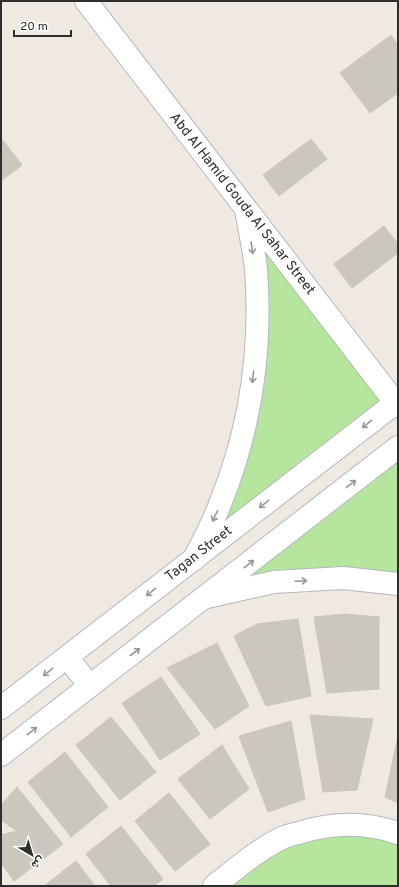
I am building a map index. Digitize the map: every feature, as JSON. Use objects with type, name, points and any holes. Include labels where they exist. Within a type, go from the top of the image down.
[{"type":"street","name":"Abd Al Hamid Gouda Al Sahar Street","points":[[86,1],[397,403]]},
{"type":"street","points":[[194,559],[220,504],[240,447],[252,389],[257,329],[256,268],[246,209]]},
{"type":"street","name":"Tagan Street","points":[[1,708],[397,403]]},
{"type":"street","points":[[1,755],[398,447]]},
{"type":"street","points":[[207,596],[274,582],[343,578],[398,584]]},
{"type":"street","points":[[67,657],[90,686]]},
{"type":"street","points":[[214,886],[250,858],[282,838],[312,829],[348,823],[382,827],[398,833]]},
{"type":"green space","points":[[246,209],[395,403],[194,559],[252,389]]},
{"type":"green space","points":[[398,447],[398,584],[207,597]]},
{"type":"green space","points":[[398,833],[398,886],[214,886],[282,837]]},
{"type":"building","points":[[391,35],[398,45],[398,93],[370,113],[340,73]]},
{"type":"building","points":[[1,138],[22,165],[1,181]]},
{"type":"building","points":[[311,139],[327,159],[279,196],[263,175]]},
{"type":"building","points":[[384,226],[398,244],[398,253],[352,288],[334,264]]},
{"type":"building","points":[[345,614],[379,617],[379,689],[327,693],[314,617]]},
{"type":"building","points":[[298,619],[311,696],[266,706],[234,636],[257,624]]},
{"type":"building","points":[[217,643],[249,706],[215,729],[167,668]]},
{"type":"building","points":[[161,677],[200,734],[160,760],[122,703]]},
{"type":"building","points":[[310,715],[373,719],[357,790],[323,792]]},
{"type":"building","points":[[111,717],[156,772],[120,800],[76,745]]},
{"type":"building","points":[[291,721],[305,799],[268,812],[239,736]]},
{"type":"building","points":[[398,736],[398,803],[385,797]]},
{"type":"building","points":[[222,745],[249,789],[210,819],[178,779]]},
{"type":"building","points":[[65,752],[108,807],[71,837],[28,782]]},
{"type":"building","points":[[17,787],[63,844],[14,881],[1,863],[1,835],[17,831],[1,820],[1,805]]},
{"type":"building","points":[[169,793],[210,844],[175,871],[135,821]]},
{"type":"building","points":[[121,826],[163,879],[154,886],[111,886],[86,854]]},
{"type":"building","points":[[76,861],[95,886],[44,886]]}]
